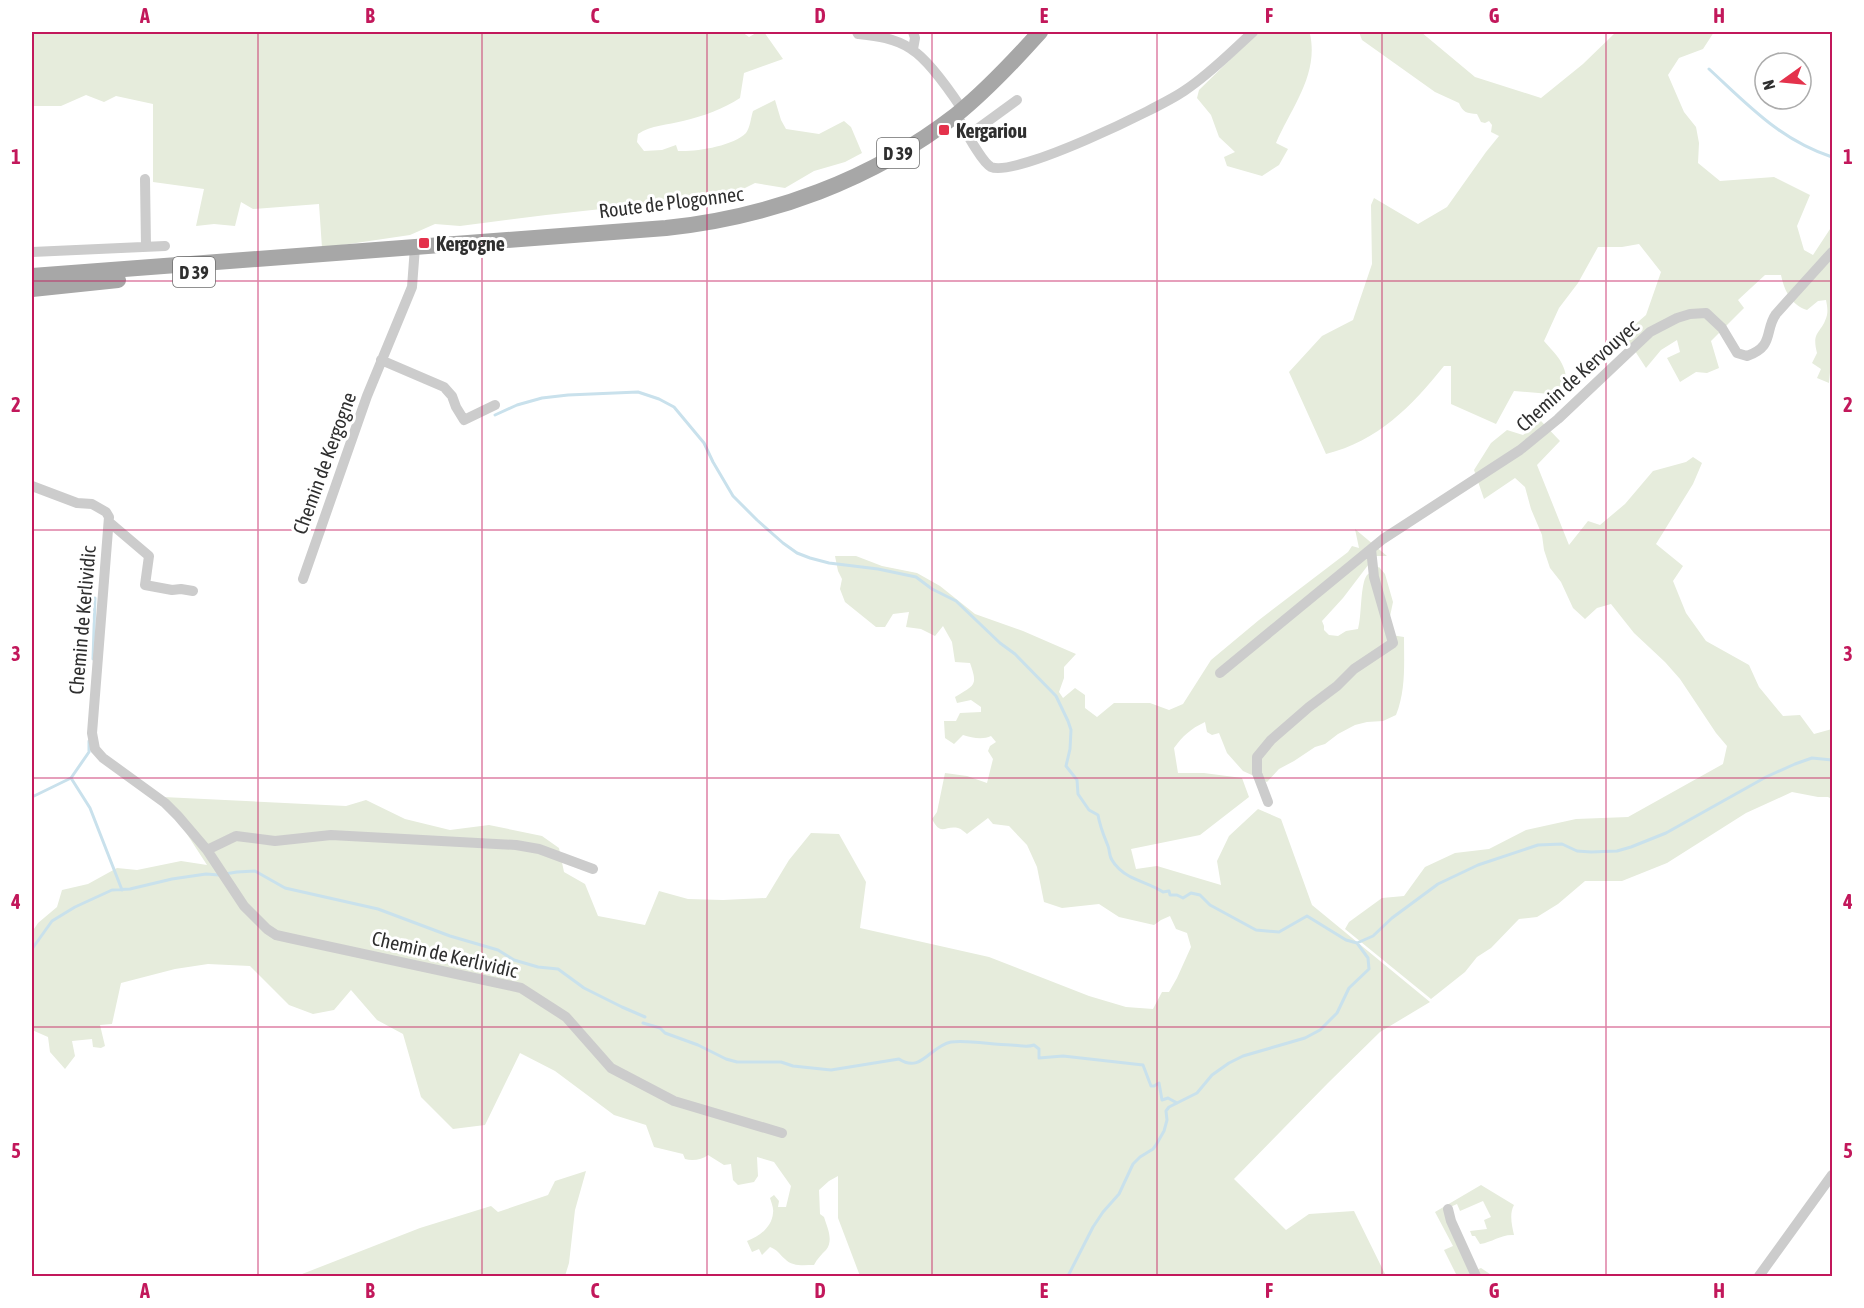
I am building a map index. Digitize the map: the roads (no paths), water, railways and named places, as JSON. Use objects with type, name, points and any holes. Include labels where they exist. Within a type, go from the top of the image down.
[{"type":"main road","name":"Route de Plogonnec","points":[[32,289],[266,265],[357,252],[666,228],[739,217],[813,194],[868,171],[902,151],[959,112],[995,79],[1040,32]]},
{"type":"main road","name":"Route de Plogonnec","points":[[32,276],[326,252],[357,252]]},
{"type":"street","points":[[857,32],[890,39],[913,49],[944,84],[984,160],[989,166],[1001,169],[1028,162],[1098,134],[1170,100],[1207,74],[1253,32]]},
{"type":"street","points":[[913,32],[915,38],[913,49]]},
{"type":"street","points":[[969,135],[1017,100]]},
{"type":"street","points":[[145,179],[146,247]]},
{"type":"street","points":[[32,252],[165,246]]},
{"type":"street","name":"Chemin de Kergogne","points":[[303,579],[381,360],[412,287],[415,247]]},
{"type":"street","name":"Chemin de Kervouyec","points":[[1220,673],[1396,530],[1520,450],[1558,419],[1640,340],[1659,326],[1690,314],[1706,313],[1722,328],[1737,352],[1747,356],[1754,353],[1768,340],[1776,314],[1833,252]]},
{"type":"street","points":[[381,360],[444,387],[452,396],[464,420],[495,405]]},
{"type":"street","name":"Chemin de Kerlividic","points":[[32,486],[77,503],[92,504],[106,512],[109,517],[92,722],[95,749],[103,758],[165,803],[178,816],[207,850],[244,906],[267,929],[276,935],[521,988],[566,1017],[611,1068],[674,1101],[782,1133]]},
{"type":"street","name":"Chemin de Kerlividic","points":[[109,522],[149,556],[145,585],[193,591]]},
{"type":"street","points":[[1268,802],[1257,773],[1257,756],[1271,740],[1337,686],[1354,669],[1393,643],[1374,577],[1371,549]]},
{"type":"street","points":[[207,850],[236,836],[274,841],[330,835],[516,845],[539,849],[593,869]]},
{"type":"street","points":[[1759,1276],[1833,1175]]},
{"type":"street","points":[[1448,1209],[1451,1221],[1476,1276]]},
{"type":"waterway","points":[[1709,69],[1751,108],[1781,131],[1813,150],[1832,157]]},
{"type":"waterway","points":[[495,415],[517,405],[542,398],[568,395],[638,392],[674,407],[704,443],[733,496],[783,543],[797,553],[829,563],[878,569],[916,577],[932,589],[956,601],[1000,643],[1015,654],[1056,696],[1071,730],[1066,766],[1077,780],[1078,794],[1089,810],[1098,815],[1110,857],[1119,869],[1163,892],[1169,891],[1170,895],[1183,898],[1191,893],[1200,895],[1210,905],[1256,930],[1279,932],[1307,916],[1346,940],[1357,943],[1373,936],[1392,918],[1438,884],[1478,865],[1538,845],[1562,844],[1577,851],[1591,852],[1617,851],[1631,847],[1666,833],[1766,777],[1795,764],[1812,758],[1832,760]]},
{"type":"waterway","points":[[93,659],[95,598]]},
{"type":"waterway","points":[[32,797],[71,778],[89,752],[89,741]]},
{"type":"waterway","points":[[71,778],[90,808],[122,890]]},
{"type":"waterway","points":[[225,874],[255,871],[285,888],[378,909],[450,936],[498,950],[514,960],[538,967],[558,969],[584,988],[645,1017]]},
{"type":"waterway","points":[[32,949],[52,921],[75,907],[112,890],[130,889],[206,874],[219,875]]},
{"type":"waterway","points":[[1068,1276],[1093,1227],[1119,1194],[1133,1164],[1156,1145],[1164,1131],[1167,1120],[1166,1111],[1169,1107],[1197,1093],[1212,1075],[1229,1063],[1243,1056],[1305,1038],[1320,1030],[1337,1013],[1349,988],[1369,969],[1368,958],[1357,943]]},
{"type":"waterway","points":[[643,1023],[660,1028],[665,1033],[737,1062],[781,1062],[793,1066],[831,1070],[899,1059],[913,1063],[951,1042],[1034,1045],[1039,1049],[1039,1058],[1063,1056],[1143,1065],[1151,1086],[1159,1083],[1162,1100],[1168,1098],[1177,1103]]},
{"type":"place","name":"Kergariou","points":[[944,130]]},
{"type":"place","name":"Kergogne","points":[[424,243]]}]
